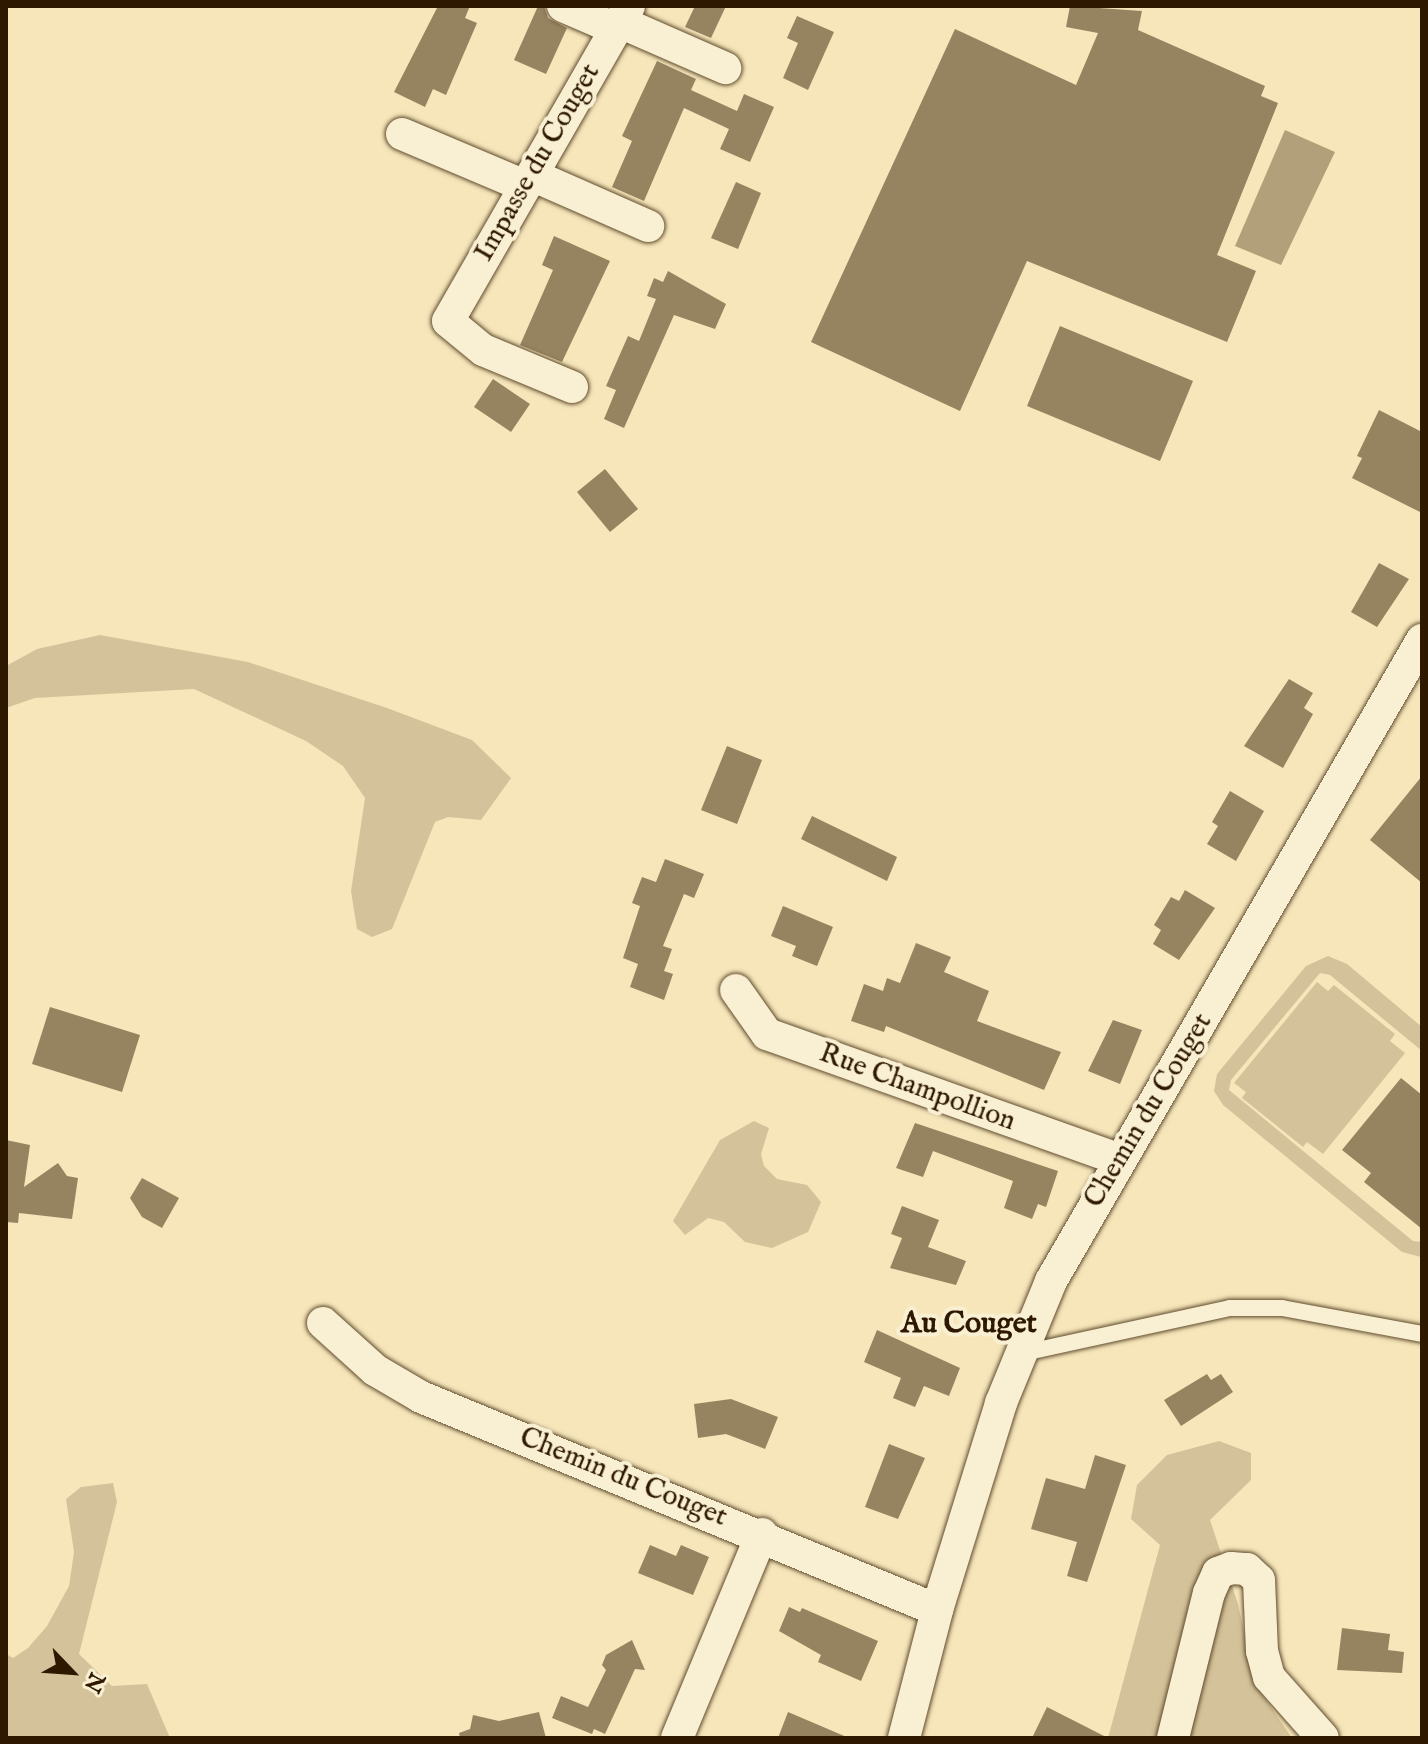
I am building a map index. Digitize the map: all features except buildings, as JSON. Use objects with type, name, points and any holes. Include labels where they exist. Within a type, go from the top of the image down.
[{"type":"street","points":[[563,6],[622,19],[725,68]]},
{"type":"street","name":"Impasse du Couget","points":[[572,387],[483,350],[448,321],[622,19]]},
{"type":"street","points":[[402,134],[648,226]]},
{"type":"street","name":"Chemin du Couget","points":[[904,1738],[937,1610],[1019,1354],[1051,1281],[1118,1159],[1422,640]]},
{"type":"street","name":"Rue Champollion","points":[[736,990],[767,1034],[1118,1159]]},
{"type":"street","name":"Chemin du Couget","points":[[323,1323],[375,1370],[421,1397],[762,1534],[937,1610]]},
{"type":"street","points":[[677,1738],[762,1534]]},
{"type":"street","points":[[1173,1738],[1209,1593],[1218,1573],[1231,1568],[1247,1569],[1259,1580],[1262,1651],[1269,1677],[1323,1738]]},
{"type":"lane","points":[[1019,1354],[1230,1308],[1282,1308],[1422,1334]]},
{"type":"shaded area","points":[[1285,130],[1335,152],[1281,265],[1235,246]]},
{"type":"shaded area","points":[[100,635],[248,662],[387,708],[472,740],[511,778],[481,820],[448,817],[435,822],[392,929],[372,937],[357,929],[351,891],[365,798],[343,766],[306,741],[194,689],[35,698],[6,708],[6,666],[37,649]]},
{"type":"shaded area","points":[[1328,956],[1347,964],[1422,1027],[1422,1051],[1330,975],[1320,973],[1231,1080],[1229,1090],[1413,1241],[1422,1242],[1421,1257],[1402,1252],[1223,1105],[1214,1091],[1217,1074],[1306,966]]},
{"type":"shaded area","points":[[1317,982],[1328,991],[1334,985],[1395,1034],[1390,1041],[1405,1053],[1323,1154],[1307,1142],[1303,1147],[1242,1098],[1246,1092],[1234,1083]]},
{"type":"shaded area","points":[[754,1121],[769,1128],[761,1154],[764,1166],[777,1179],[807,1185],[821,1202],[808,1232],[772,1248],[745,1242],[724,1222],[708,1218],[685,1235],[673,1221],[720,1140]]},
{"type":"shaded area","points":[[1219,1441],[1251,1453],[1251,1480],[1210,1520],[1238,1604],[1255,1684],[1292,1738],[1108,1738],[1160,1545],[1131,1519],[1137,1485],[1167,1455]]},
{"type":"shaded area","points":[[113,1483],[117,1502],[79,1654],[112,1686],[147,1684],[170,1738],[6,1738],[6,1654],[13,1658],[28,1648],[47,1626],[69,1586],[74,1552],[66,1499],[81,1487]]},
{"type":"district","name":"Au Couget","points":[[969,1324]]}]
